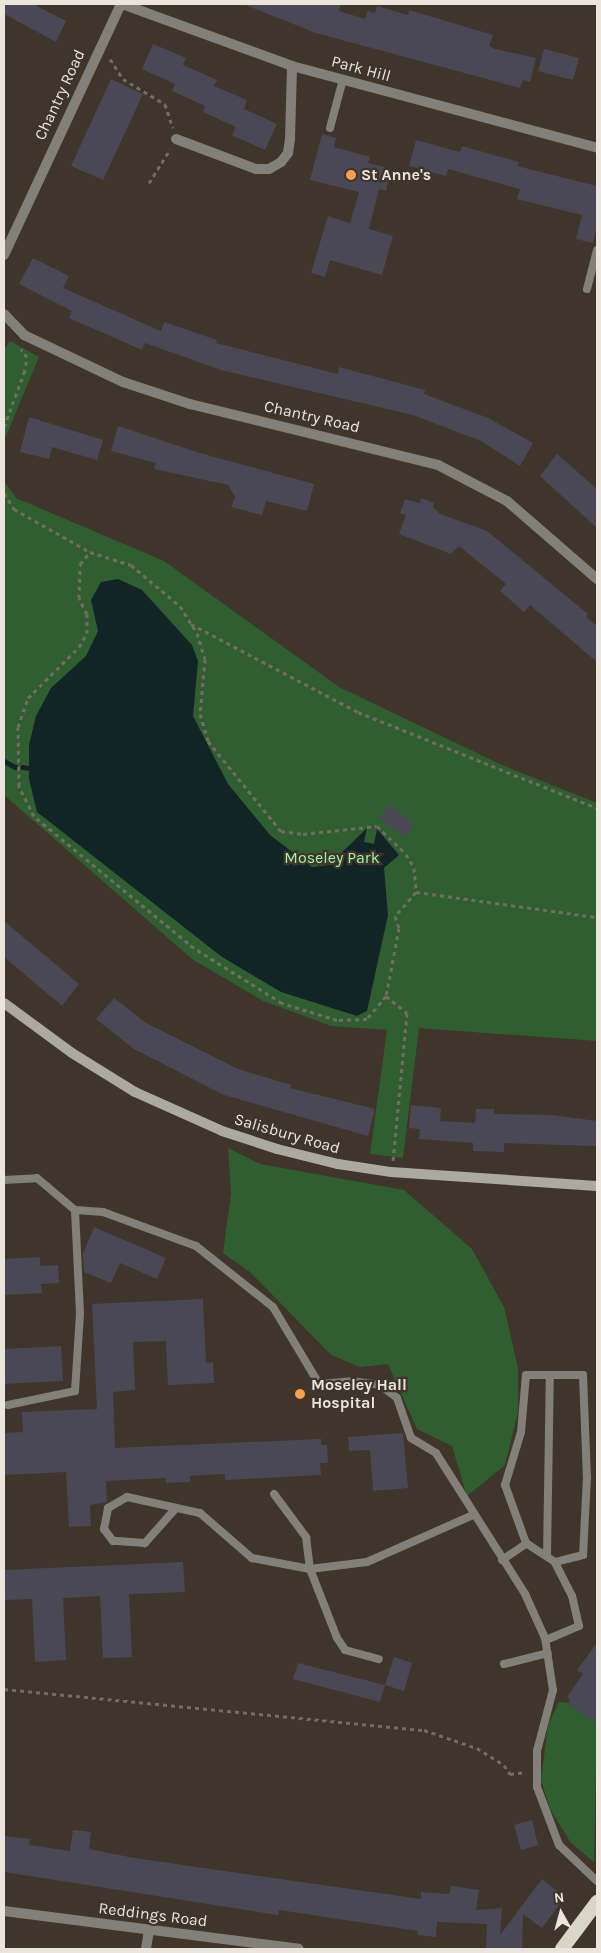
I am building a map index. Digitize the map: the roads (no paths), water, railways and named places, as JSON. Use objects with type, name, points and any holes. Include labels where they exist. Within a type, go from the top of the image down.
[{"type":"highway","points":[[562,1949],[597,1902]]},
{"type":"main road","name":"Salisbury Road","points":[[4,1003],[72,1053],[134,1092],[177,1112],[278,1149],[338,1164],[391,1172],[597,1186]]},
{"type":"street","name":"Chantry Road","points":[[4,256],[121,4]]},
{"type":"street","name":"Park Hill","points":[[121,4],[292,66],[597,148]]},
{"type":"street","points":[[176,139],[256,169],[269,169],[280,162],[288,153],[292,66]]},
{"type":"street","name":"Chantry Road","points":[[4,314],[24,335],[123,382],[190,404],[438,465],[507,501],[597,579]]},
{"type":"street","name":"Reddings Road","points":[[4,1911],[299,1949]]},
{"type":"street","points":[[146,1949],[148,1930]]},
{"type":"lane","points":[[330,128],[343,80]]},
{"type":"lane","points":[[587,290],[597,250]]},
{"type":"lane","points":[[4,1180],[37,1178],[75,1210],[103,1212],[196,1246],[273,1307],[319,1384],[352,1381],[380,1384],[397,1398],[411,1438],[436,1453],[473,1515],[525,1594],[546,1640],[553,1690],[537,1751],[537,1770],[544,1811],[559,1845],[597,1881]]},
{"type":"lane","points":[[8,1405],[75,1391],[80,1313],[75,1210]]},
{"type":"lane","points":[[546,1640],[579,1626],[572,1596],[555,1562],[527,1543],[505,1485],[521,1432],[526,1375],[582,1375],[587,1477],[583,1555],[555,1562]]},
{"type":"lane","points":[[547,1556],[550,1375]]},
{"type":"lane","points":[[274,1494],[306,1537],[310,1569],[345,1650],[380,1660]]},
{"type":"lane","points":[[176,1508],[145,1543],[113,1541],[104,1529],[108,1508],[127,1498],[176,1508],[200,1513],[252,1558],[310,1569],[367,1562],[473,1515]]},
{"type":"lane","points":[[502,1560],[527,1543]]},
{"type":"lane","points":[[504,1664],[548,1653]]},
{"type":"waterway","points":[[4,761],[15,767]]},
{"type":"waterway","points":[[22,767],[29,768]]},
{"type":"place","name":"St Anne's","points":[[351,175]]},
{"type":"place","name":"Moseley Hall Hospital","points":[[300,1394]]},
{"type":"park label","name":"Moseley Park","points":[[332,858]]}]
